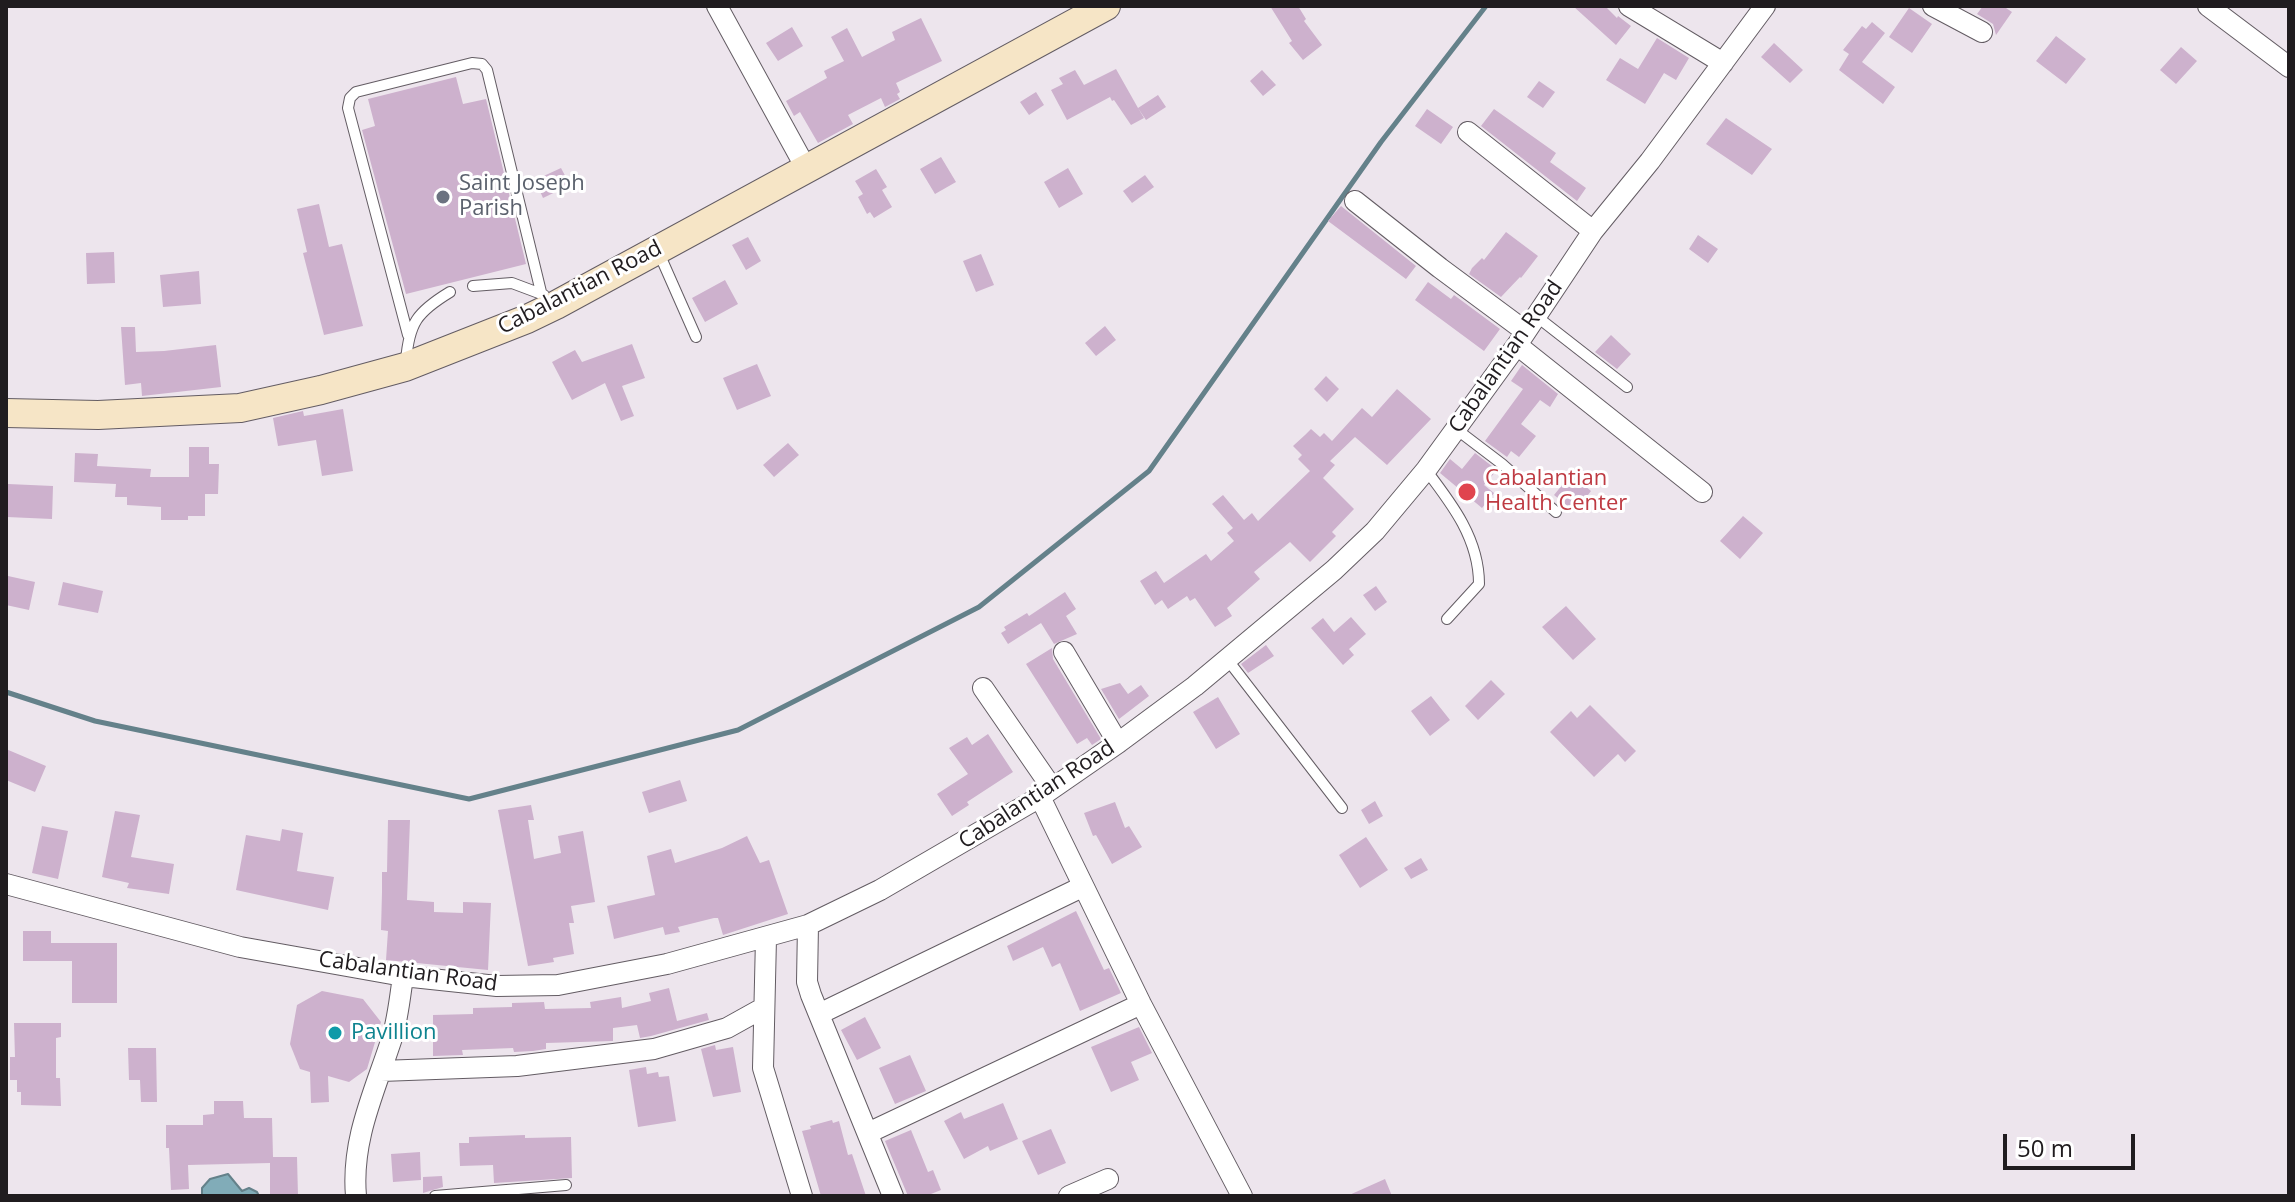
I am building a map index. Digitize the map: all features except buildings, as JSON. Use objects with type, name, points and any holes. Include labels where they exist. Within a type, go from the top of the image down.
[{"type":"street","points":[[717,6],[807,170]]},
{"type":"street","name":"Cabalantian Road","points":[[6,413],[98,415],[240,408],[405,367],[527,319],[549,298],[657,250],[1104,6]]},
{"type":"street","points":[[1629,6],[1723,63]]},
{"type":"street","name":"Cabalantian Road","points":[[6,884],[240,947],[403,976],[497,986],[558,985],[642,970],[808,925],[892,883],[1046,793],[1118,743],[1195,686],[1334,570],[1375,531],[1426,470],[1593,231],[1650,161],[1765,6]]},
{"type":"street","points":[[1933,6],[1982,32]]},
{"type":"street","points":[[2208,6],[2289,67]]},
{"type":"street","points":[[1468,132],[1593,231]]},
{"type":"street","points":[[1355,201],[1526,331],[1702,492]]},
{"type":"street","points":[[1064,652],[1118,743]]},
{"type":"street","points":[[983,688],[1046,793],[1082,887],[1242,1196]]},
{"type":"street","points":[[819,1014],[1082,887]]},
{"type":"street","points":[[808,925],[807,982],[893,1196]]},
{"type":"street","points":[[766,938],[763,1068],[802,1196]]},
{"type":"street","points":[[356,1196],[354,1172],[357,1144],[397,1020],[403,976]]},
{"type":"street","points":[[868,1133],[1141,1004]]},
{"type":"street","points":[[381,1071],[517,1066],[654,1049],[727,1028],[763,1008]]},
{"type":"street","points":[[1069,1196],[1108,1179]]},
{"type":"lane","points":[[408,335],[348,108],[350,98],[356,92],[472,63],[482,64],[487,70],[549,298]]},
{"type":"lane","points":[[657,250],[696,337]]},
{"type":"lane","points":[[473,286],[512,283],[549,298]]},
{"type":"lane","points":[[405,367],[408,335],[414,320],[450,292]]},
{"type":"lane","points":[[1526,331],[1627,387]]},
{"type":"lane","points":[[1456,429],[1502,464],[1556,512]]},
{"type":"lane","points":[[1426,470],[1454,507],[1479,564],[1479,584],[1447,619]]},
{"type":"lane","points":[[1227,659],[1342,808]]},
{"type":"lane","points":[[435,1196],[566,1185]]},
{"type":"water","points":[[228,1174],[242,1191],[249,1188],[259,1196],[202,1196],[202,1188],[210,1179]]},
{"type":"waterway","points":[[6,692],[95,721],[469,799],[738,730],[979,607],[1149,471],[1381,142],[1486,6]]},
{"type":"place","name":"Saint Joseph Parish","points":[[443,197]]},
{"type":"place","name":"Cabalantian Health Center","points":[[1467,492]]},
{"type":"place","name":"Pavillion","points":[[335,1033]]}]
